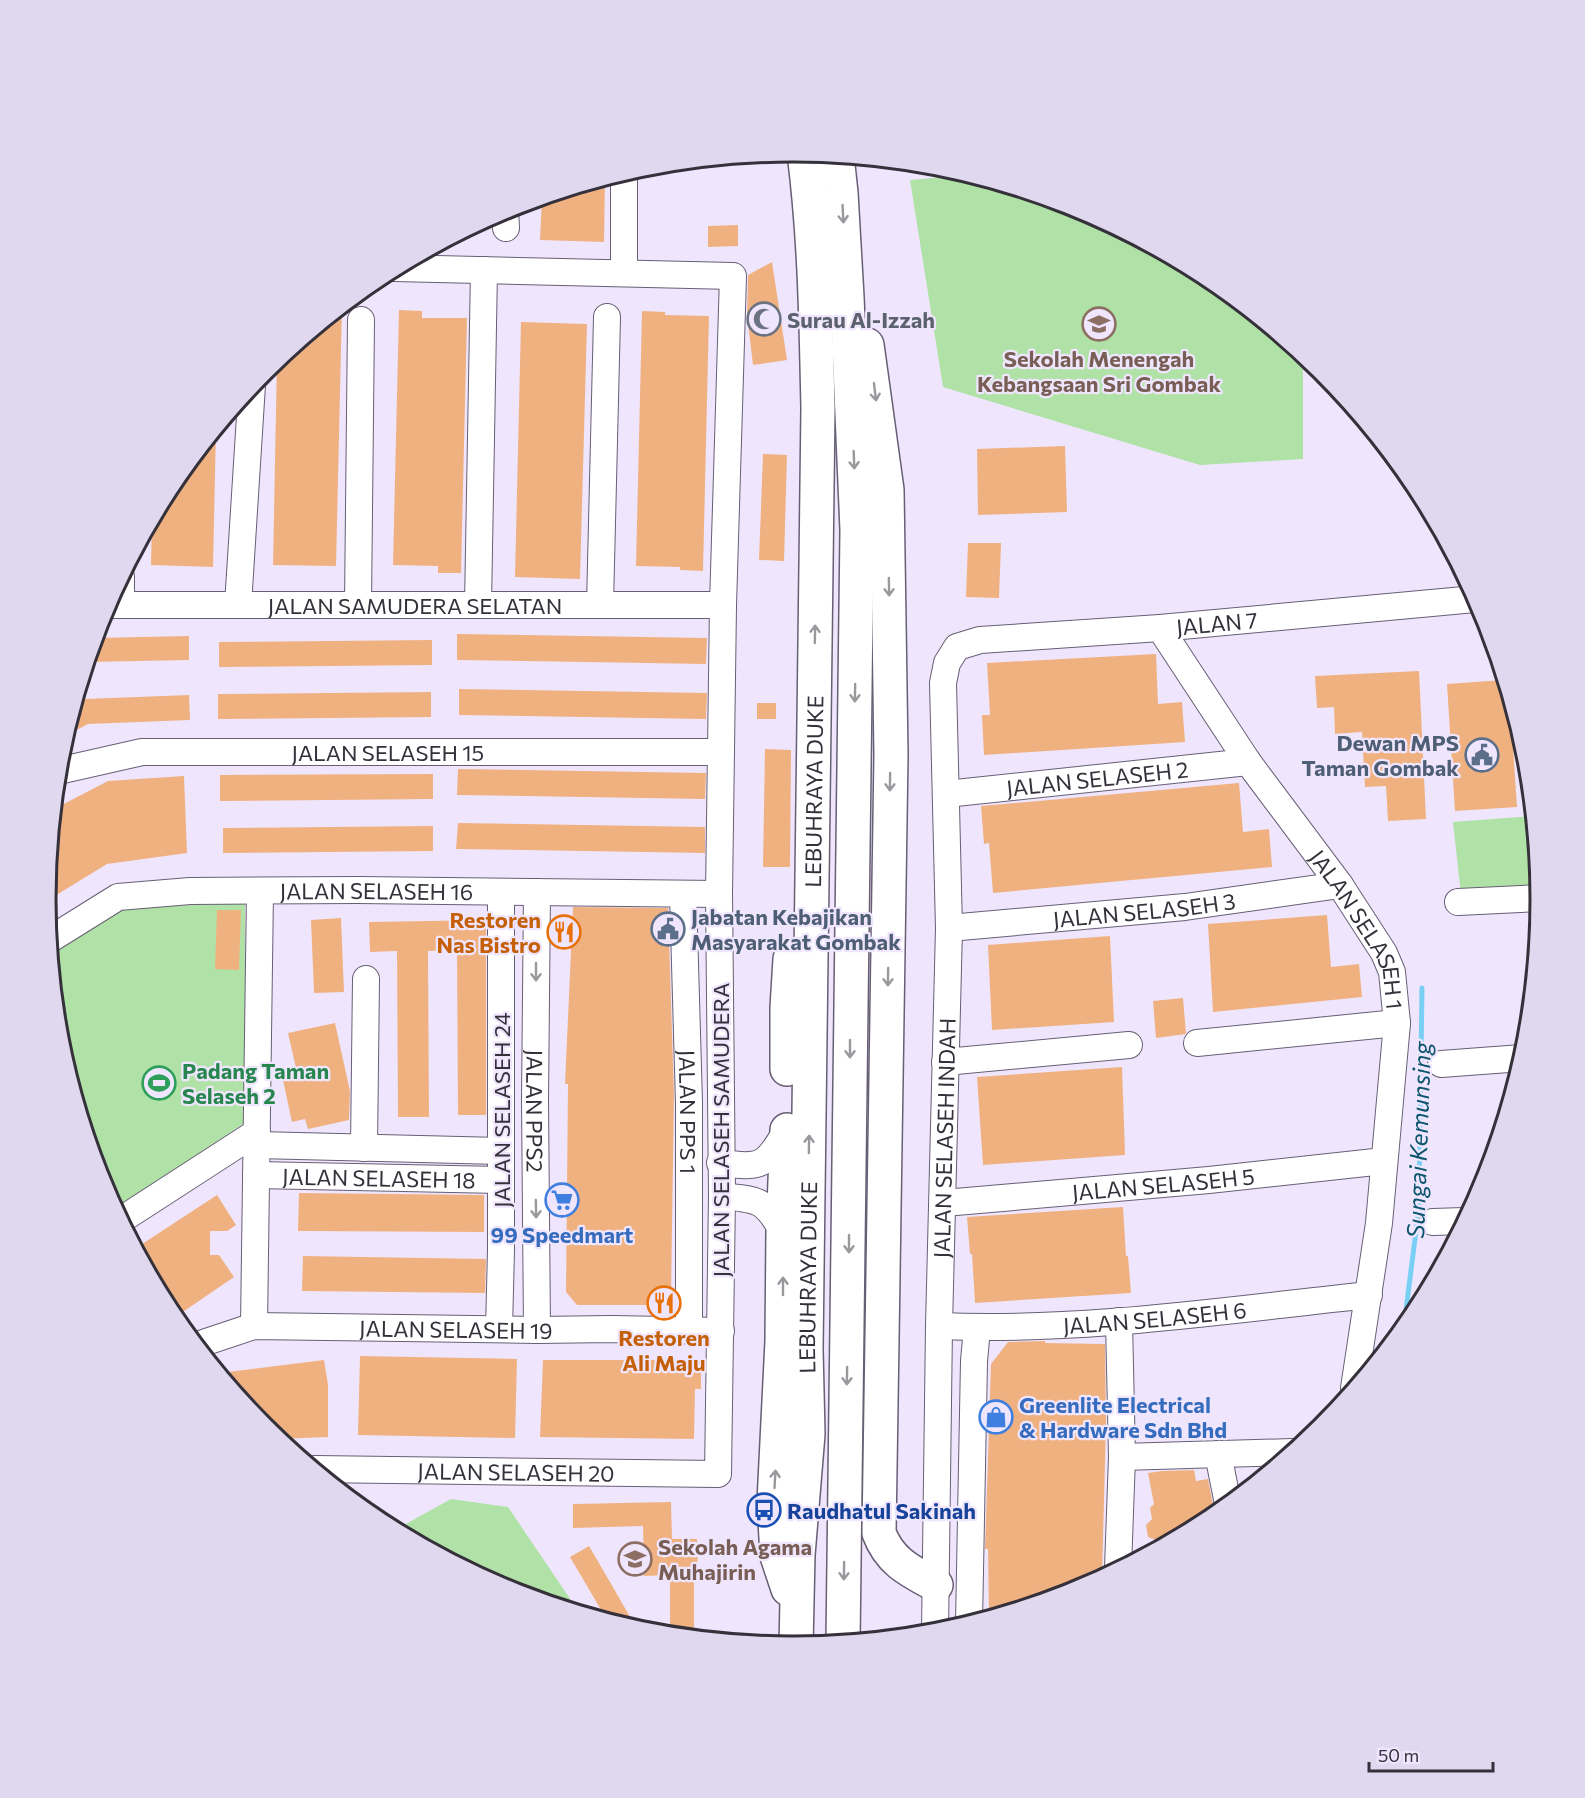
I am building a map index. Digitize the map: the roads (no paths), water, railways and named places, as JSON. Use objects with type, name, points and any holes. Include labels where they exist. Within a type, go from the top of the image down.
[{"type":"highway","name":"LEBUHRAYA DUKE","points":[[796,1636],[808,1434],[806,1349],[818,408],[815,259],[812,210],[805,163]]},
{"type":"highway","name":"LEBUHRAYA DUKE","points":[[838,164],[847,297],[857,530],[843,1634]]},
{"type":"highway","points":[[847,297],[870,352],[887,490],[891,767],[879,1533],[884,1547],[893,1558],[910,1572],[936,1585]]},
{"type":"highway","points":[[796,1610],[777,1556],[774,1502],[782,1341],[787,1130],[787,1008],[797,849],[814,676]]},
{"type":"street","points":[[412,268],[624,273],[624,182]]},
{"type":"street","points":[[478,605],[484,270]]},
{"type":"street","name":"JALAN SELASEH SAMUDERA","points":[[624,273],[732,276],[718,894],[722,1196],[721,1331],[717,1404],[718,1474]]},
{"type":"street","points":[[600,605],[607,317]]},
{"type":"street","points":[[358,605],[361,320]]},
{"type":"street","points":[[238,605],[251,399]]},
{"type":"street","name":"JALAN 7","points":[[957,647],[980,640],[1160,628],[1465,600]]},
{"type":"street","name":"JALAN SAMUDERA SELATAN","points":[[117,605],[723,605]]},
{"type":"street","name":"JALAN SELASEH 1","points":[[1160,628],[1248,762],[1340,885],[1384,953],[1392,972],[1397,1023],[1379,1223],[1356,1373]]},
{"type":"street","name":"JALAN SELASEH INDAH","points":[[935,1622],[939,1326],[944,1203],[949,928],[943,683],[947,663],[957,647]]},
{"type":"street","name":"JALAN SELASEH 15","points":[[68,769],[142,752],[721,752]]},
{"type":"street","name":"JALAN SELASEH 2","points":[[946,794],[1248,762]]},
{"type":"street","name":"JALAN SELASEH 3","points":[[949,928],[1185,907],[1340,885]]},
{"type":"street","name":"JALAN SELASEH 16","points":[[57,935],[118,897],[190,891],[718,894]]},
{"type":"street","points":[[254,1326],[260,891]]},
{"type":"street","name":"JALAN SELASEH 24","points":[[499,1329],[501,892]]},
{"type":"street","name":"JALAN PPS2","points":[[537,892],[535,1112],[537,1330]]},
{"type":"street","name":"JALAN PPS 1","points":[[683,894],[689,1103],[689,1330]]},
{"type":"street","points":[[1458,902],[1530,898]]},
{"type":"street","points":[[364,1148],[366,979]]},
{"type":"street","points":[[1197,1043],[1397,1023]]},
{"type":"street","points":[[945,1062],[1129,1045]]},
{"type":"street","points":[[1440,1064],[1511,1059]]},
{"type":"street","points":[[720,1163],[750,1166],[763,1162],[774,1151],[787,1130]]},
{"type":"street","points":[[128,1217],[257,1139]]},
{"type":"street","name":"JALAN SELASEH 18","points":[[257,1139],[364,1148],[501,1151]]},
{"type":"street","name":"JALAN SELASEH 5","points":[[944,1203],[1186,1182],[1384,1161]]},
{"type":"street","name":"JALAN SELASEH 18","points":[[256,1175],[501,1180]]},
{"type":"street","points":[[722,1196],[761,1202],[772,1212],[783,1232]]},
{"type":"street","points":[[1433,1222],[1455,1221]]},
{"type":"street","name":"JALAN SELASEH 6","points":[[939,1326],[977,1328],[1119,1321],[1369,1295]]},
{"type":"street","points":[[1118,1560],[1122,1456],[1119,1321]]},
{"type":"street","name":"JALAN SELASEH 19","points":[[205,1343],[254,1326],[721,1331]]},
{"type":"street","points":[[969,1614],[977,1328]]},
{"type":"street","points":[[1122,1456],[1279,1452]]},
{"type":"street","points":[[1218,1454],[1226,1495]]},
{"type":"street","name":"JALAN SELASEH 20","points":[[326,1469],[718,1474]]},
{"type":"waterway","name":"Sungai Kemunsing","points":[[1407,1306],[1419,1207],[1422,988]]},
{"type":"place","name":"Surau Al-Izzah","points":[[764,319]]},
{"type":"place","name":"Sekolah Menengah Kebangsaan Sri Gombak","points":[[1099,324]]},
{"type":"place","name":"Dewan MPS Taman Gombak","points":[[1482,755]]},
{"type":"place","name":"Jabatan Kebajikan Masyarakat Gombak","points":[[668,929]]},
{"type":"place","name":"Restoren Nas Bistro","points":[[564,932]]},
{"type":"place","name":"Padang Taman Selaseh 2","points":[[159,1083]]},
{"type":"place","name":"99 Speedmart","points":[[562,1200]]},
{"type":"place","name":"Restoren Ali Maju","points":[[664,1303]]},
{"type":"place","name":"Greenlite Electrical & Hardware Sdn Bhd","points":[[996,1417]]},
{"type":"place","name":"Raudhatul Sakinah","points":[[764,1510]]},
{"type":"place","name":"Sekolah Agama Muhajirin","points":[[635,1559]]}]
